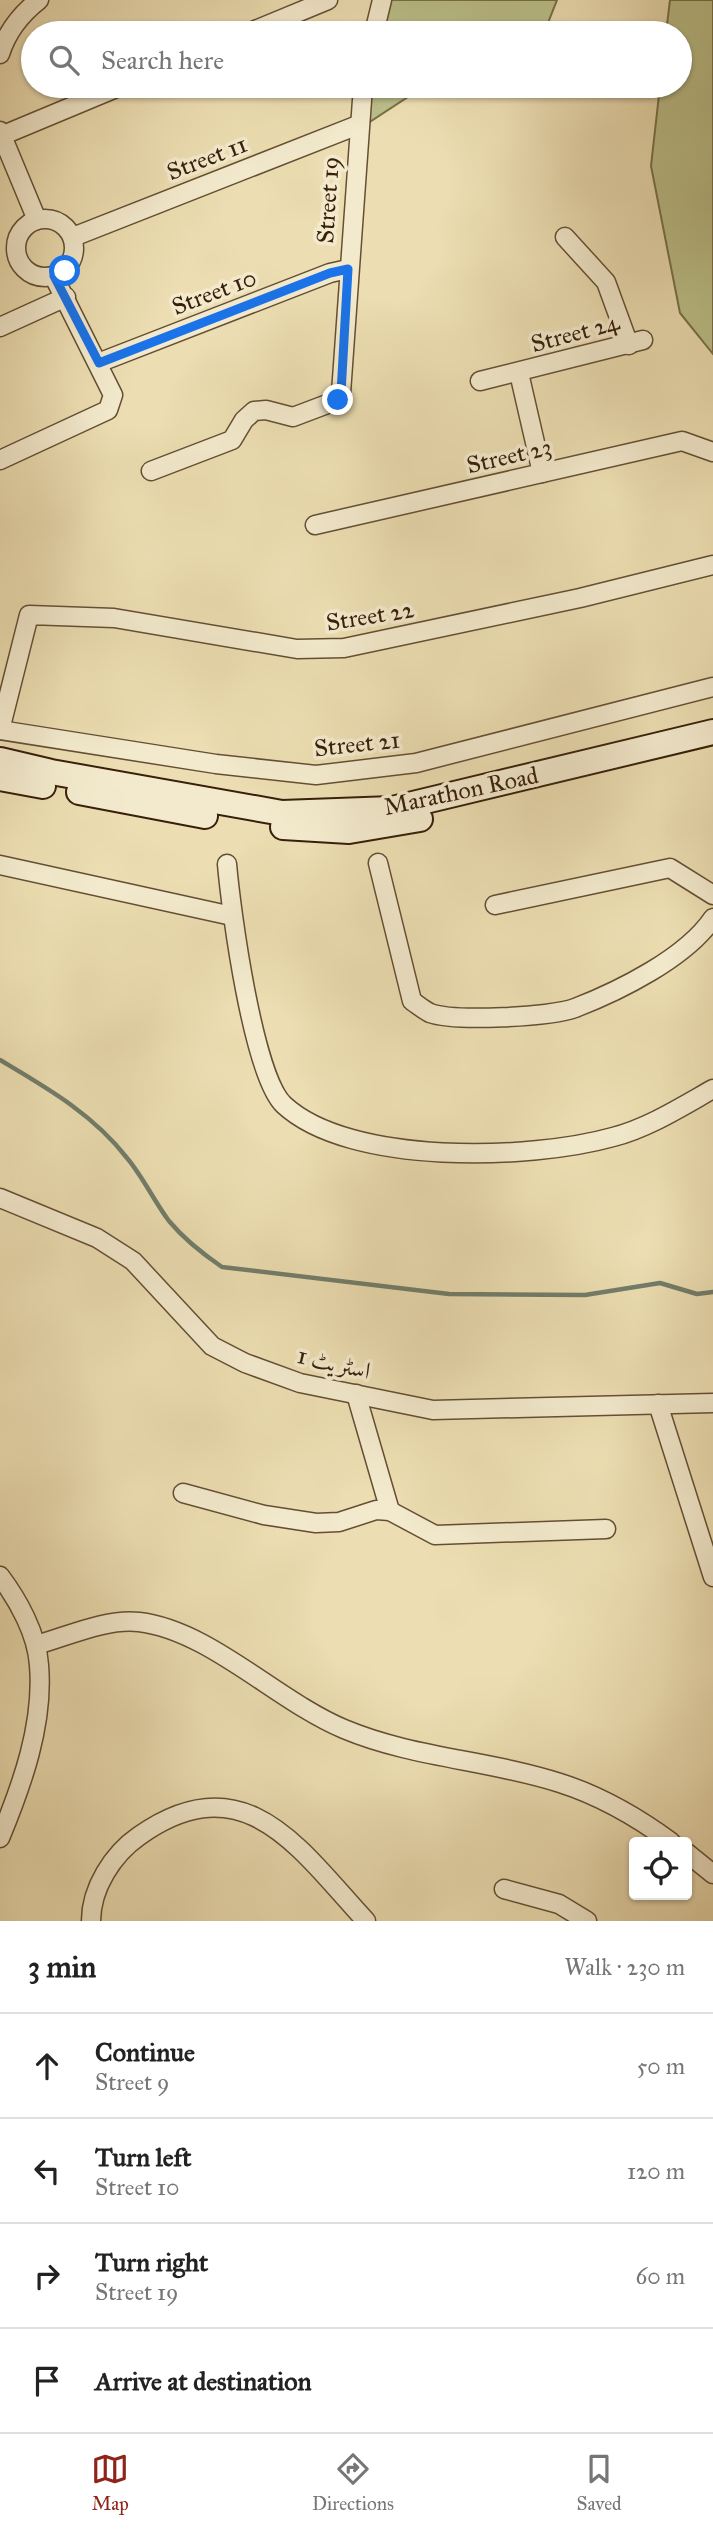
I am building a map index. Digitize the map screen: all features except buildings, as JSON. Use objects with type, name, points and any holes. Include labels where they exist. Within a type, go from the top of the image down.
[{"type":"main road","name":"Marathon Road","points":[[0,760],[51,772],[282,813],[392,809],[713,732]]},
{"type":"main road","name":"Marathon Road","points":[[0,778],[218,818],[281,827],[349,831],[394,826],[713,748]]},
{"type":"street","points":[[0,54],[5,40],[24,12],[40,0]]},
{"type":"street","points":[[277,21],[328,0]]},
{"type":"street","points":[[377,21],[382,0]]},
{"type":"street","points":[[37,220],[1,133],[90,98]]},
{"type":"street","name":"Street 19","points":[[151,471],[232,440],[244,420],[254,411],[266,410],[293,417],[338,400],[341,393],[362,98]]},
{"type":"street","name":"Street 11","points":[[73,237],[359,125]]},
{"type":"street","points":[[37,220],[58,221],[73,237],[75,249],[72,261],[54,276],[41,278],[29,272],[8,251],[25,226],[37,220]]},
{"type":"street","name":"Street 24","points":[[480,381],[636,343],[606,282],[565,237]]},
{"type":"street","name":"Street 10","points":[[99,363],[330,273],[348,269]]},
{"type":"street","points":[[0,460],[108,410],[113,395],[54,276]]},
{"type":"street","points":[[0,327],[66,297]]},
{"type":"street","name":"Street 24","points":[[519,373],[542,473]]},
{"type":"street","name":"Street 23","points":[[315,525],[682,441],[713,452]]},
{"type":"street","name":"Street 22","points":[[0,730],[29,615],[114,618],[297,649],[344,648],[580,598],[713,565]]},
{"type":"street","name":"Street 21","points":[[0,730],[216,764],[316,775],[415,763],[713,687]]},
{"type":"street","points":[[378,863],[412,1001],[431,1013],[489,1018],[572,1009],[650,972],[703,933],[713,918]]},
{"type":"street","points":[[227,864],[232,916],[263,1069],[282,1104],[321,1128],[351,1138],[413,1150],[487,1154],[556,1150],[615,1137],[670,1114],[713,1089]]},
{"type":"street","points":[[0,865],[232,916]]},
{"type":"street","points":[[495,905],[670,869],[713,895]]},
{"type":"street","name":"اسٹریٹ 1","points":[[0,1198],[97,1238],[133,1261],[212,1346],[245,1363],[300,1383],[433,1410],[713,1403]]},
{"type":"street","points":[[356,1394],[390,1511]]},
{"type":"street","points":[[657,1404],[713,1577]]},
{"type":"street","points":[[183,1493],[264,1515],[316,1523],[339,1522],[376,1510],[390,1511],[435,1535],[606,1529]]},
{"type":"street","points":[[0,1576],[25,1618],[36,1645],[39,1665],[33,1733],[27,1763],[0,1838]]},
{"type":"street","points":[[36,1645],[117,1623],[137,1621],[154,1625],[205,1646],[293,1703],[346,1730],[398,1747],[560,1783],[630,1812],[664,1837]]},
{"type":"street","points":[[92,1921],[99,1888],[110,1865],[124,1846],[157,1823],[188,1811],[215,1808],[234,1810],[277,1828],[295,1843],[366,1921]]},
{"type":"street","points":[[692,1857],[713,1874]]},
{"type":"street","points":[[504,1889],[559,1904],[587,1921]]},
{"type":"green space","points":[[388,0],[557,0],[549,21],[382,21]]},
{"type":"green space","points":[[670,0],[713,0],[713,354],[680,313],[651,166],[659,98],[692,98],[692,21],[667,21]]},
{"type":"green space","points":[[369,98],[406,98],[368,123]]},
{"type":"waterway","points":[[0,1060],[68,1103],[99,1128],[133,1165],[175,1228],[222,1267],[449,1294],[585,1295],[660,1283],[697,1294],[713,1292]]},
{"type":"route","points":[[65,271],[54,276],[99,363],[330,273],[348,269],[341,393],[338,400]]}]
